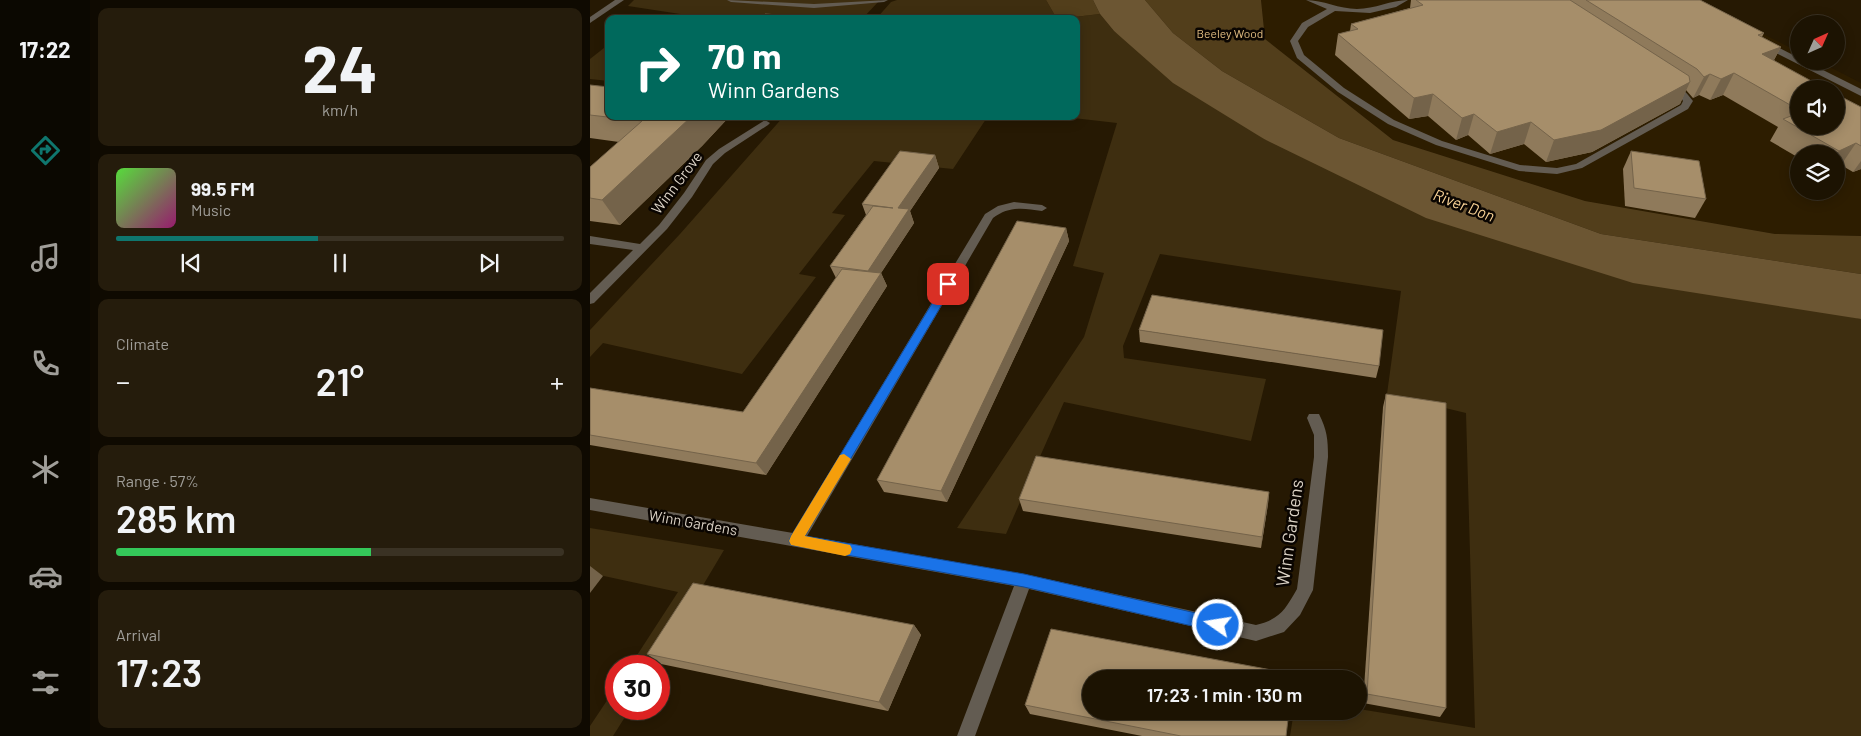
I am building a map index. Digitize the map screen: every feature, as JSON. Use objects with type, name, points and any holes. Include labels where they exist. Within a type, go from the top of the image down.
[{"type":"street","points":[[590,21],[620,0]]},
{"type":"street","points":[[731,0],[814,6],[884,0]]},
{"type":"street","points":[[1310,0],[1334,8],[1376,11],[1391,8],[1404,0]]},
{"type":"street","points":[[1334,8],[1306,24],[1294,41],[1300,56],[1342,90],[1392,122],[1439,144],[1519,168],[1558,171],[1580,166],[1686,107],[1688,101],[1683,94],[1660,80]]},
{"type":"street","points":[[1755,39],[1861,93]]},
{"type":"street","name":"Winn Grove","points":[[590,300],[595,291],[663,227],[688,195],[708,162],[722,150],[765,123]]},
{"type":"street","points":[[796,541],[989,216],[1000,207],[1017,203],[1042,208]]},
{"type":"street","points":[[590,240],[642,248]]},
{"type":"street","name":"Winn Gardens","points":[[590,504],[1024,580],[1256,633],[1278,627],[1294,610],[1305,590],[1321,457],[1321,435],[1314,418]]},
{"type":"street","points":[[966,736],[1024,580]]},
{"type":"shaded area","points":[[634,0],[880,0],[866,15],[687,15],[628,6]]},
{"type":"shaded area","points":[[897,0],[1046,0],[1055,15],[880,15],[891,2]]},
{"type":"shaded area","points":[[1261,0],[1695,0],[1790,48],[1790,70],[1836,70],[1861,83],[1861,236],[1775,234],[1585,201],[1393,140],[1265,39]]},
{"type":"shaded area","points":[[1100,14],[1114,31],[1264,139],[1839,314],[1861,319],[1861,736],[1290,736],[1293,720],[1367,720],[1367,710],[1475,728],[1466,413],[1387,394],[1401,291],[1160,254],[1123,346],[1124,358],[1266,379],[1251,441],[1064,402],[1006,534],[957,528],[1084,337],[1104,273],[1073,266],[1117,123],[1080,119],[1080,16]]},
{"type":"shaded area","points":[[605,47],[605,81],[590,79],[590,59]]},
{"type":"shaded area","points":[[780,120],[985,120],[953,169],[874,161],[832,213],[845,215],[799,274],[816,277],[742,374],[603,343],[590,357],[590,330],[680,234]]},
{"type":"shaded area","points":[[590,528],[724,550],[662,655],[637,655],[678,592],[590,573]]},
{"type":"shaded area","points":[[605,704],[605,720],[623,720],[613,736],[590,736],[590,726]]},
{"type":"green space","points":[[1046,0],[1093,0],[1100,14],[1080,16],[1055,15]]},
{"type":"green space","name":"Beeley Wood","points":[[1145,0],[1261,0],[1265,39],[1393,140],[1585,201],[1775,234],[1861,236],[1861,274],[1601,234],[1339,138],[1222,71],[1173,33]]},
{"type":"water","name":"River Don","points":[[1093,0],[1145,0],[1173,33],[1222,71],[1339,138],[1601,234],[1861,274],[1861,319],[1633,283],[1426,218],[1264,139],[1173,83],[1114,31],[1100,14]]},
{"type":"building","points":[[1416,0],[1570,0],[1689,76],[1690,82],[1601,130],[1554,140],[1531,122],[1497,132],[1474,114],[1462,118],[1433,94],[1414,98],[1338,34],[1358,29],[1351,24],[1423,5]]},
{"type":"building","points":[[1586,0],[1700,0],[1764,33],[1758,35],[1781,47],[1762,54],[1810,80],[1790,80],[1790,105],[1734,73],[1721,79],[1710,74],[1704,77],[1697,69]]},
{"type":"building","points":[[590,85],[605,87],[605,117],[590,115]]},
{"type":"building","points":[[1845,99],[1861,107],[1861,146],[1856,143],[1845,148],[1845,145],[1828,145],[1811,135],[1845,135]]},
{"type":"building","points":[[1790,116],[1790,123],[1783,119]]},
{"type":"building","points":[[633,120],[688,120],[602,200],[590,198],[590,167],[642,121]]},
{"type":"building","points":[[900,151],[935,155],[898,208],[909,209],[868,271],[830,266],[873,206],[893,208],[862,204]]},
{"type":"building","points":[[1631,151],[1699,161],[1706,199],[1634,188]]},
{"type":"building","points":[[1017,221],[1066,228],[941,491],[877,480]]},
{"type":"building","points":[[842,269],[881,273],[756,463],[590,435],[590,388],[743,412]]},
{"type":"building","points":[[1152,295],[1383,330],[1379,366],[1139,330]]},
{"type":"building","points":[[1386,394],[1446,403],[1446,708],[1367,694]]},
{"type":"building","points":[[1036,456],[1269,492],[1262,537],[1019,499]]},
{"type":"building","points":[[693,583],[914,625],[879,702],[670,659],[670,655],[647,654]]},
{"type":"building","points":[[1051,629],[1271,670],[1082,670],[1082,716],[1025,705]]},
{"type":"building","points":[[1100,720],[1288,720],[1286,736],[1181,736]]},
{"type":"slow traffic","points":[[844,459],[796,541],[845,549]]},
{"type":"route","points":[[948,284],[796,541],[1024,580],[1218,625]]}]
